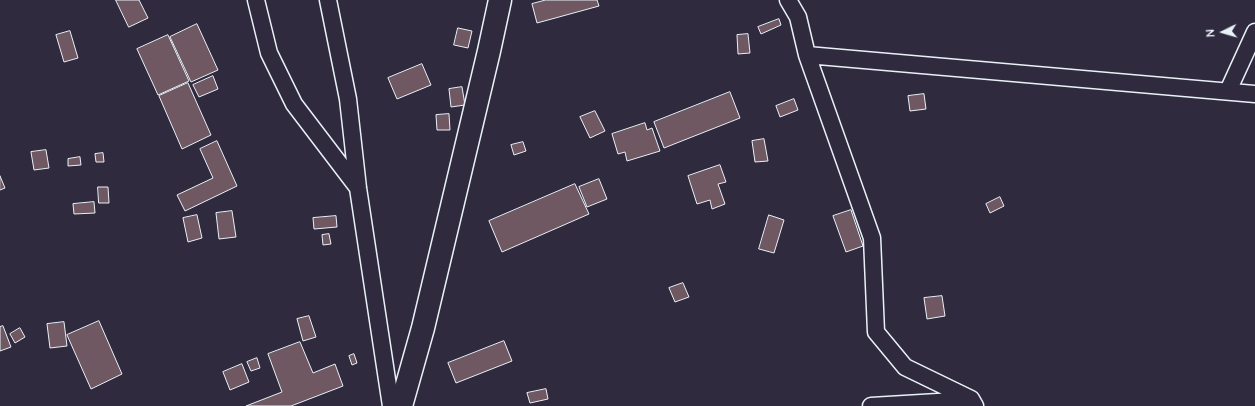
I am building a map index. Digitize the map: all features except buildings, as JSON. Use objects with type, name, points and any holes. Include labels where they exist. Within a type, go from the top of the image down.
[{"type":"street","points":[[256,0],[269,53],[294,104],[358,188]]},
{"type":"street","points":[[328,0],[348,99],[358,188],[391,406]]},
{"type":"street","points":[[401,406],[423,328],[500,0]]},
{"type":"street","points":[[788,0],[798,17],[807,54],[872,238],[876,332],[905,367],[973,403]]},
{"type":"street","points":[[1228,91],[1255,32]]},
{"type":"street","points":[[807,54],[1255,94]]},
{"type":"street","points":[[871,406],[973,403]]}]
